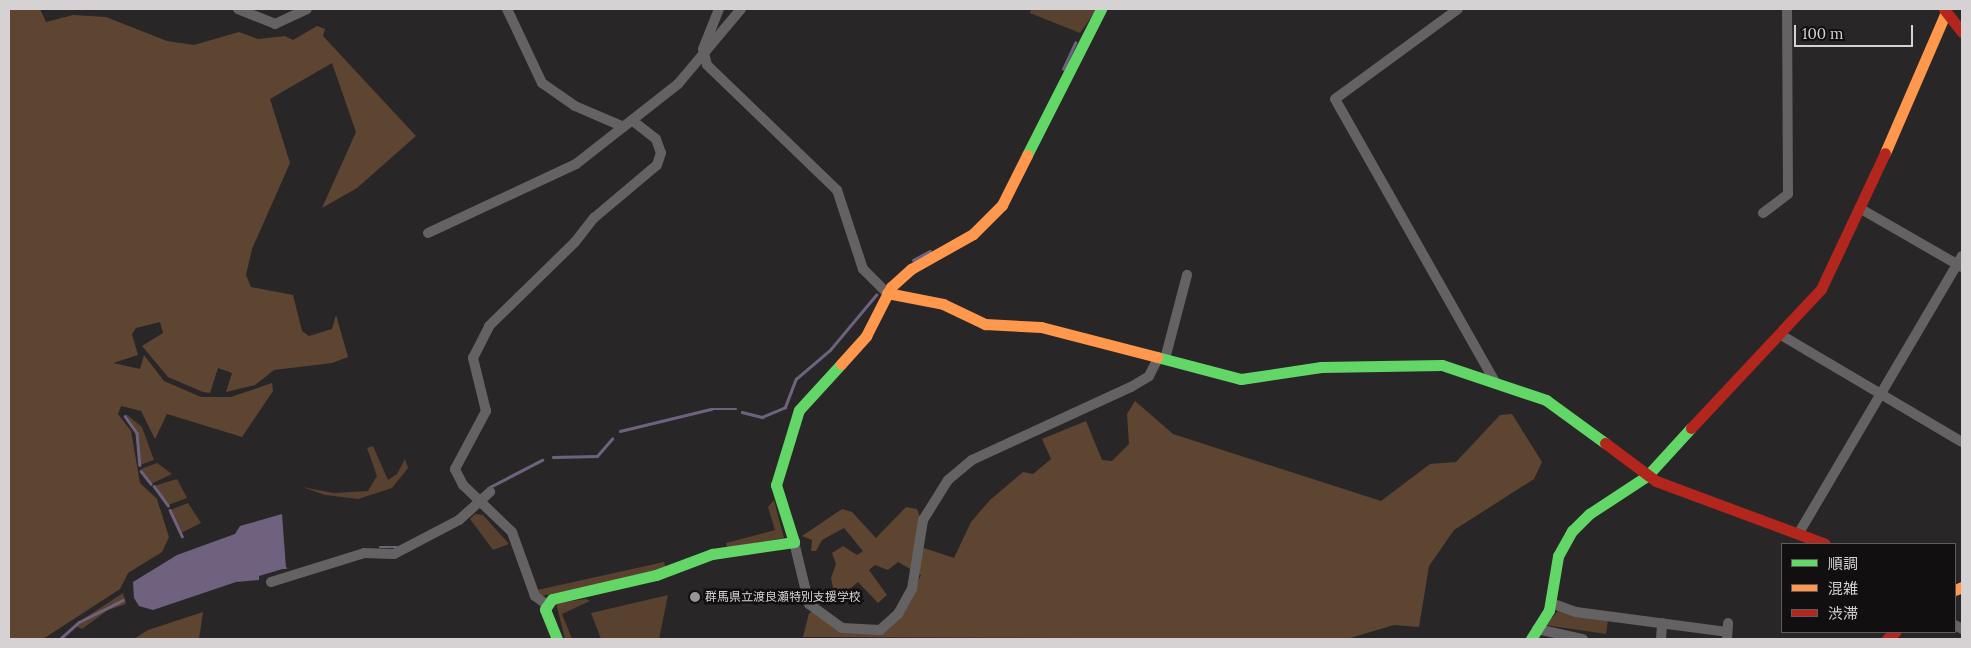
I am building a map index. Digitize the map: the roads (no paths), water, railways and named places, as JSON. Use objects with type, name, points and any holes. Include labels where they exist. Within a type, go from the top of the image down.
[{"type":"street","points":[[238,9],[275,24],[307,9]]},
{"type":"street","points":[[507,9],[542,83],[575,106],[624,127]]},
{"type":"street","points":[[703,58],[719,9]]},
{"type":"street","points":[[428,233],[576,164],[633,121],[703,58],[741,9]]},
{"type":"street","points":[[1101,9],[1002,205],[973,234],[911,268],[887,293],[872,328],[811,393],[796,418],[776,485],[794,542],[809,604],[847,630],[885,627],[912,589],[923,520],[948,480],[972,460],[1138,383],[1152,373],[1162,358],[1187,274]]},
{"type":"street","points":[[1458,9],[1335,99],[1496,384]]},
{"type":"street","points":[[1763,213],[1788,194],[1787,9]]},
{"type":"street","points":[[1530,639],[1551,603],[1558,556],[1572,531],[1589,514],[1647,476],[1781,335],[1821,290],[1861,209],[1945,10],[1962,32]]},
{"type":"street","points":[[703,58],[837,190],[863,270],[887,293],[943,304],[985,324],[1041,327],[1241,379],[1322,367],[1425,363],[1551,403],[1647,476],[1751,520],[1800,531],[1823,543]]},
{"type":"street","points":[[557,639],[546,604],[535,596],[512,532],[480,501],[454,469],[486,411],[473,372],[475,347],[489,326],[575,242],[594,218],[657,164],[661,153],[656,139],[633,121]]},
{"type":"street","points":[[1800,531],[1961,262],[1861,209]]},
{"type":"street","points":[[1781,335],[1962,442]]},
{"type":"street","points":[[271,582],[364,553],[394,554],[459,520],[490,492]]},
{"type":"street","points":[[546,604],[552,599],[656,575],[712,554],[794,542]]},
{"type":"street","points":[[1551,603],[1576,612],[1728,632]]},
{"type":"street","points":[[1661,639],[1662,623]]},
{"type":"street","points":[[1537,629],[1583,639]]},
{"type":"waterway","points":[[1063,69],[1075,43]]},
{"type":"waterway","points":[[913,260],[930,251]]},
{"type":"waterway","points":[[742,412],[762,417],[785,407],[796,379],[830,350],[876,295]]},
{"type":"waterway","points":[[620,431],[711,409],[736,409]]},
{"type":"waterway","points":[[125,416],[137,433],[140,465]]},
{"type":"waterway","points":[[553,457],[597,456],[612,439]]},
{"type":"waterway","points":[[488,488],[542,460]]},
{"type":"waterway","points":[[141,471],[151,484]]},
{"type":"waterway","points":[[154,486],[168,505]]},
{"type":"waterway","points":[[170,510],[182,536]]},
{"type":"waterway","points":[[380,547],[397,547]]},
{"type":"waterway","points":[[270,568],[286,568]]},
{"type":"waterway","points":[[60,639],[79,622],[123,600]]},
{"type":"place","name":"群馬県立渡良瀬特別支援学校","points":[[695,597]]}]
